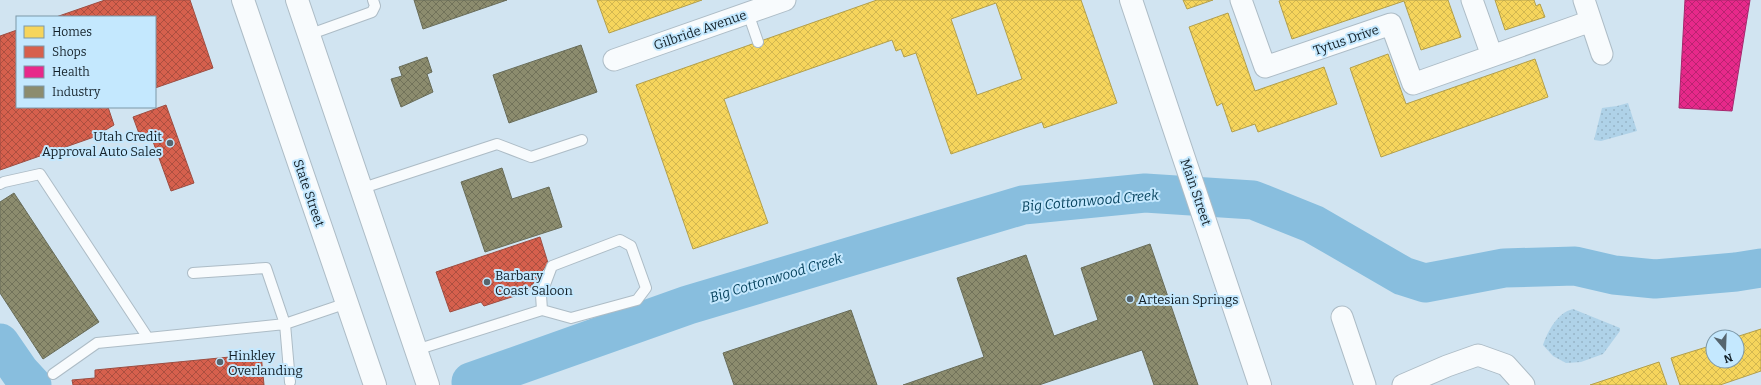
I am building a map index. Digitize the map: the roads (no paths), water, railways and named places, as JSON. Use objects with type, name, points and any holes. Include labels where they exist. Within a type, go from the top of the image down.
[{"type":"main road","name":"State Street","points":[[243,0],[375,385]]},
{"type":"main road","points":[[297,0],[360,189],[428,385]]},
{"type":"main road","name":"Main Street","points":[[1131,0],[1260,385]]},
{"type":"street","name":"Gilbride Avenue","points":[[614,60],[785,0]]},
{"type":"street","name":"Tytus Drive","points":[[1241,0],[1265,67],[1391,24],[1413,84],[1591,21]]},
{"type":"street","points":[[1472,0],[1492,56]]},
{"type":"street","points":[[1584,0],[1602,54]]},
{"type":"street","points":[[1342,317],[1365,385]]},
{"type":"street","points":[[1404,385],[1447,366],[1478,355],[1506,365],[1524,385]]},
{"type":"lane","points":[[308,34],[372,12],[375,6],[373,0]]},
{"type":"lane","points":[[748,13],[758,42]]},
{"type":"lane","points":[[360,189],[497,144],[531,157],[582,140]]},
{"type":"lane","points":[[0,184],[40,174],[148,338]]},
{"type":"lane","points":[[416,350],[542,310],[571,318],[637,300],[646,288],[631,246],[620,240],[552,266],[541,295],[542,310]]},
{"type":"lane","points":[[193,273],[266,268],[285,324],[290,382]]},
{"type":"lane","points":[[53,374],[97,343],[285,324],[347,303]]},
{"type":"waterway","name":"Big Cottonwood Creek","points":[[471,382],[688,305],[1023,205],[1145,193],[1253,200],[1313,224],[1403,276],[1425,283],[1504,268],[1575,266],[1614,275],[1655,279],[1736,272],[1761,268]]},
{"type":"waterway","name":"Big Cottonwood Creek","points":[[0,343],[20,372],[32,385]]},
{"type":"place","name":"Utah Credit Approval Auto Sales","points":[[170,143]]},
{"type":"place","name":"Barbary Coast Saloon","points":[[487,282]]},
{"type":"place","name":"Artesian Springs","points":[[1130,299]]},
{"type":"place","name":"Hinkley Overlanding","points":[[220,362]]}]
